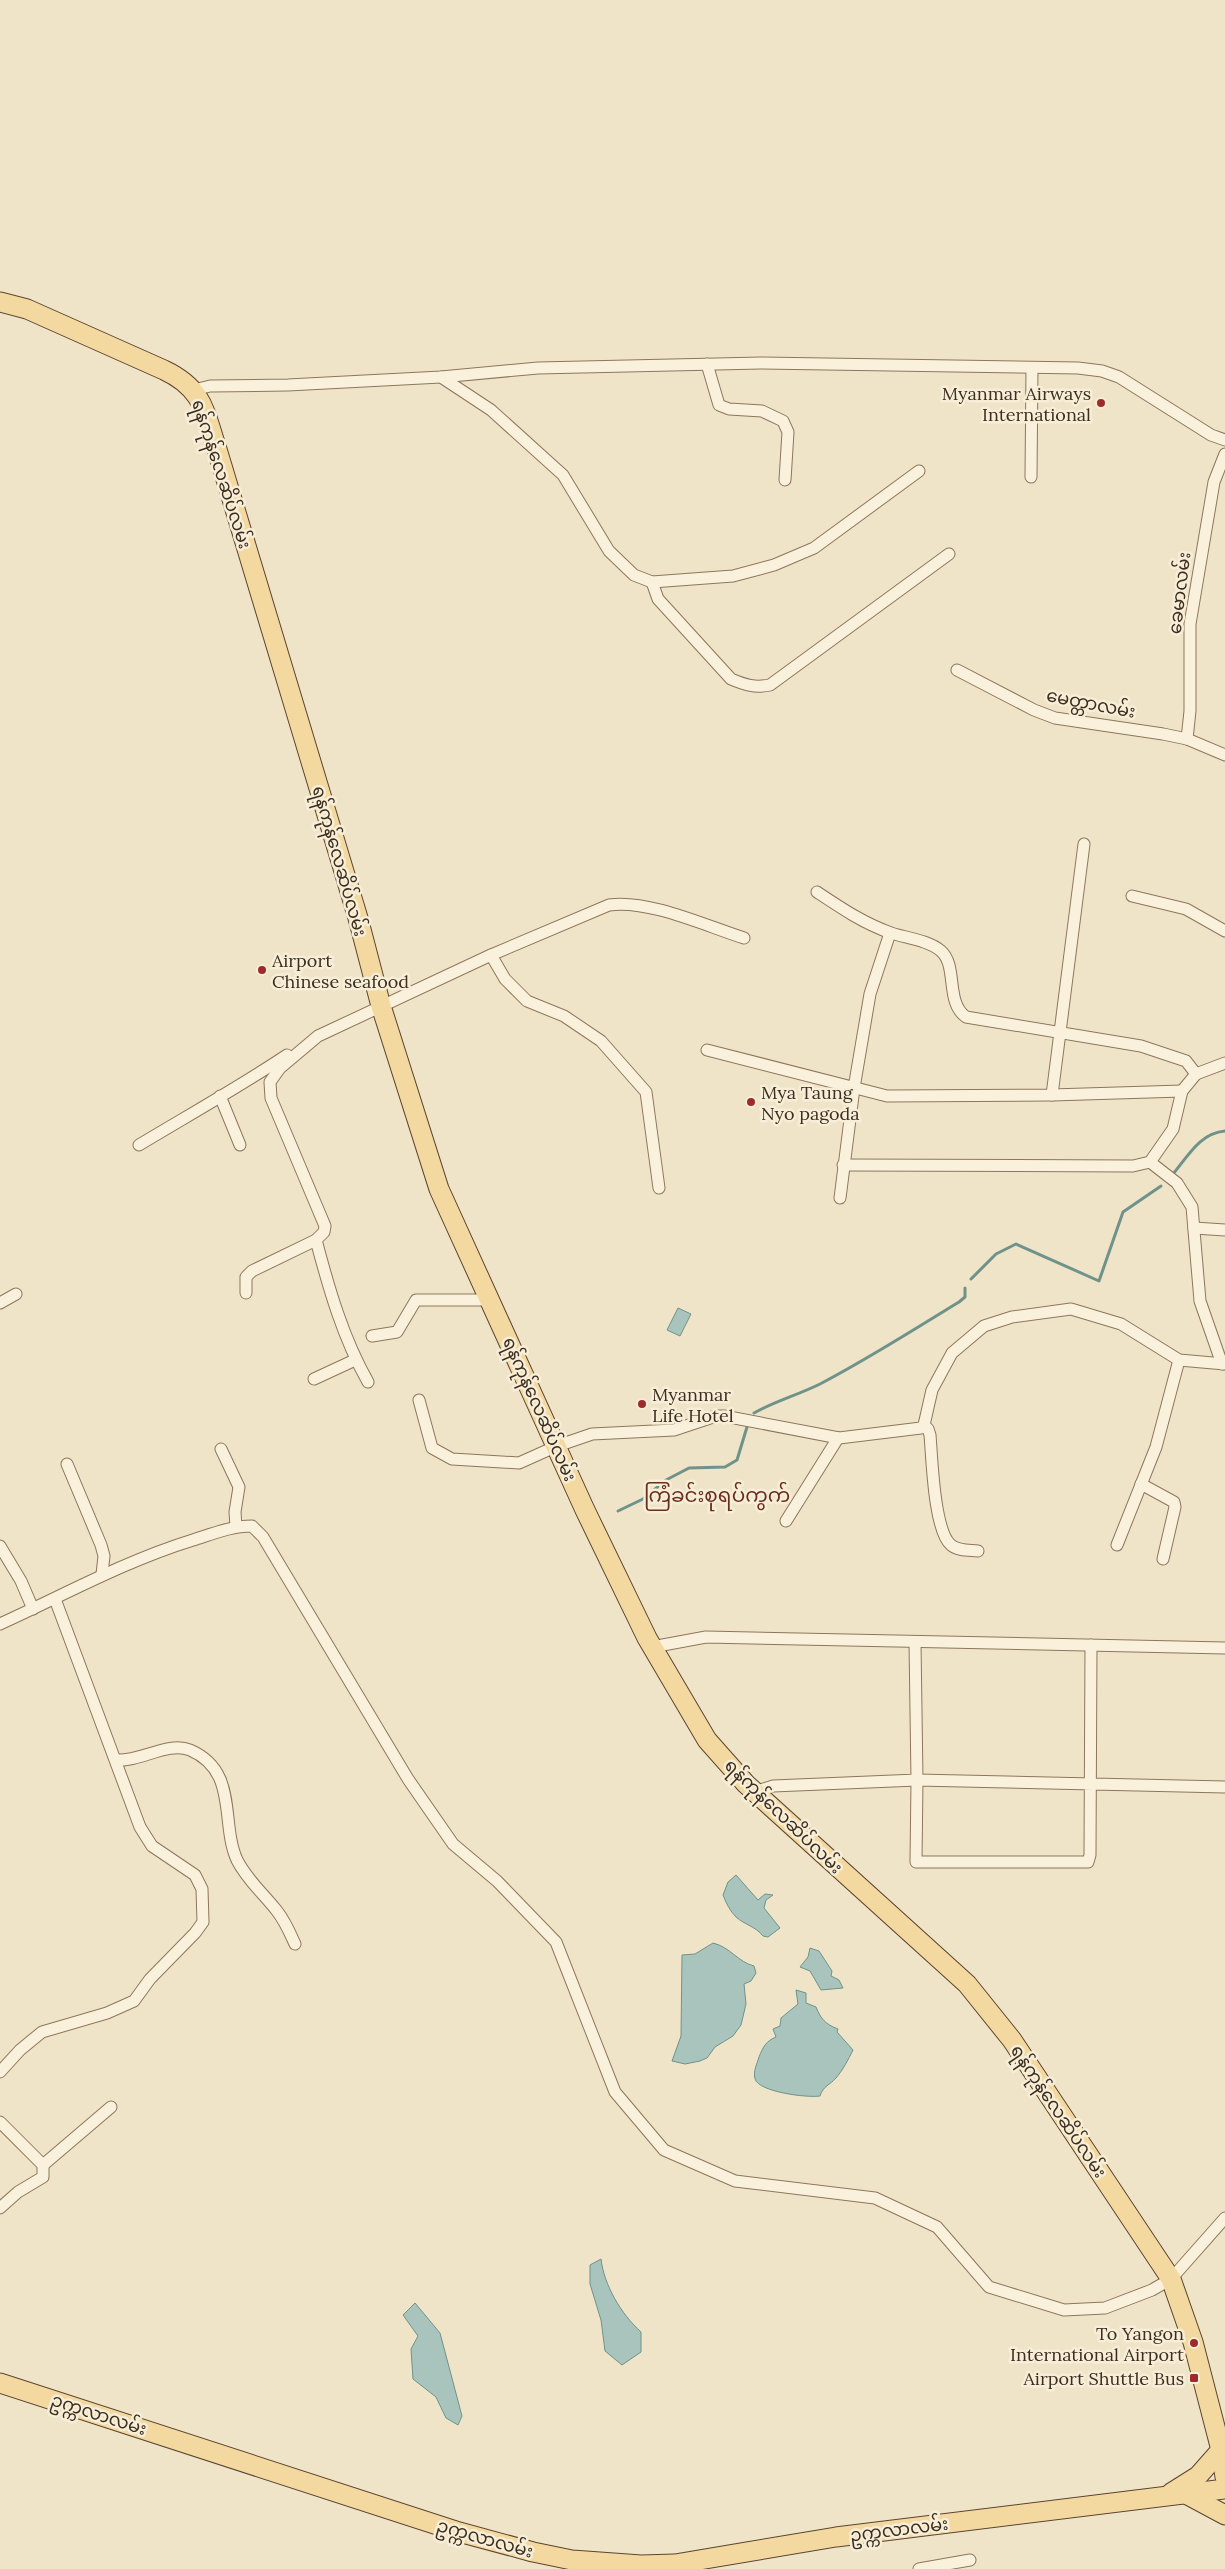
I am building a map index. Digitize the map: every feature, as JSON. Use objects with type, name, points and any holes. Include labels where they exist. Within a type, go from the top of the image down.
[{"type":"main road","name":"ရန်ကုန်လေဆိပ်လမ်း","points":[[0,302],[27,309],[164,370],[179,377],[194,390],[203,407],[216,446],[358,918],[381,1006],[439,1189],[585,1510],[652,1646],[707,1740],[754,1792],[967,1984],[1012,2040],[1172,2279],[1193,2342],[1225,2477]]},
{"type":"main road","name":"ဥက္ကလာလမ်း","points":[[0,2383],[459,2532],[533,2552],[572,2560],[641,2565],[675,2564],[836,2537],[1225,2489]]},
{"type":"main road","points":[[1220,2450],[1198,2476],[1176,2494],[1225,2515]]},
{"type":"street","points":[[194,390],[223,385],[288,385],[441,377],[538,368],[707,364],[1078,368],[1102,371],[1118,377],[1211,435],[1225,440]]},
{"type":"street","points":[[707,364],[719,405],[729,409],[762,411],[783,421],[788,432],[785,480]]},
{"type":"street","points":[[1031,477],[1032,368]]},
{"type":"street","points":[[441,377],[490,410],[563,475],[609,551],[634,574],[652,582],[733,576],[774,565],[814,548],[919,471]]},
{"type":"street","name":"ခေမာလမ်း","points":[[1186,740],[1190,712],[1190,624],[1214,482],[1225,454]]},
{"type":"street","points":[[652,582],[658,599],[731,679],[746,686],[758,688],[770,685],[949,554]]},
{"type":"street","name":"မေတ္တာလမ်း","points":[[957,670],[1034,710],[1056,718],[1163,734],[1186,740],[1225,756]]},
{"type":"street","points":[[1052,1095],[1084,844]]},
{"type":"street","points":[[817,892],[851,916],[890,933],[934,946],[943,952],[948,964],[956,1005],[959,1012],[966,1017],[1141,1046],[1186,1061],[1196,1074]]},
{"type":"street","points":[[1132,896],[1186,909],[1225,931]]},
{"type":"street","points":[[246,1293],[244,1282],[252,1271],[316,1240],[324,1232],[325,1226],[271,1098],[270,1082],[280,1068],[318,1036],[491,956],[609,905],[627,903],[744,938]]},
{"type":"street","points":[[840,1198],[854,1088],[870,994],[890,933]]},
{"type":"street","points":[[491,956],[504,979],[527,1001],[564,1016],[601,1041],[646,1092],[659,1188]]},
{"type":"street","points":[[139,1145],[296,1048],[304,1047]]},
{"type":"street","points":[[707,1050],[887,1096],[1052,1095],[1182,1091]]},
{"type":"street","points":[[843,1165],[1134,1166],[1150,1162],[1172,1128],[1182,1091],[1196,1074],[1225,1063]]},
{"type":"street","points":[[220,1096],[240,1145]]},
{"type":"street","points":[[419,1400],[432,1448],[452,1459],[519,1463],[557,1446],[592,1434],[674,1430],[716,1416],[838,1438],[921,1428],[924,1425],[932,1390],[952,1353],[984,1326],[1012,1317],[1071,1309],[1120,1324],[1180,1360],[1223,1364],[1200,1301],[1192,1207],[1177,1184],[1150,1162]]},
{"type":"street","points":[[1194,1228],[1225,1230]]},
{"type":"street","points":[[316,1240],[331,1296],[355,1360],[368,1382]]},
{"type":"street","points":[[0,1302],[16,1294]]},
{"type":"street","points":[[372,1336],[396,1332],[404,1323],[416,1300],[491,1300]]},
{"type":"street","points":[[314,1379],[355,1360]]},
{"type":"street","points":[[1117,1545],[1156,1447],[1180,1360]]},
{"type":"street","points":[[924,1425],[930,1435],[935,1497],[946,1537],[951,1545],[959,1549],[978,1551]]},
{"type":"street","points":[[786,1521],[838,1438]]},
{"type":"street","points":[[221,1449],[239,1487],[235,1512],[236,1526]]},
{"type":"street","points":[[67,1464],[101,1545],[104,1556],[102,1574]]},
{"type":"street","points":[[1141,1484],[1174,1502],[1175,1507],[1163,1559]]},
{"type":"street","points":[[0,1624],[55,1599],[102,1574],[177,1545],[236,1526],[252,1526],[263,1537],[408,1779],[453,1844],[497,1881],[556,1942],[615,2092],[664,2150],[734,2181],[875,2198],[937,2227],[989,2287],[1064,2310],[1105,2308],[1152,2290],[1172,2279],[1225,2218]]},
{"type":"street","points":[[0,1546],[21,1581],[33,1609]]},
{"type":"street","points":[[0,2072],[20,2050],[42,2032],[102,2014],[134,2001],[150,1979],[203,1922],[199,1882],[195,1874],[152,1846],[145,1836],[127,1798],[116,1760],[55,1599]]},
{"type":"street","points":[[652,1646],[706,1637],[1225,1648]]},
{"type":"street","points":[[915,1642],[916,1862],[1088,1862],[1090,1855],[1091,1645]]},
{"type":"street","points":[[116,1760],[128,1761],[173,1748],[190,1750],[212,1767],[223,1782],[227,1801],[230,1840],[238,1860],[248,1878],[278,1912],[295,1944]]},
{"type":"street","points":[[754,1792],[773,1786],[917,1780],[1225,1787]]},
{"type":"street","points":[[43,2165],[111,2107]]},
{"type":"street","points":[[0,2122],[43,2165],[43,2177],[23,2188],[0,2208]]},
{"type":"street","points":[[919,2569],[970,2560]]},
{"type":"water","points":[[678,1308],[691,1314],[680,1336],[667,1330]]},
{"type":"water","points":[[736,1875],[758,1900],[765,1894],[773,1895],[766,1900],[764,1908],[780,1928],[768,1937],[763,1936],[736,1917],[727,1904],[723,1895],[728,1882]]},
{"type":"water","points":[[713,1943],[754,1966],[756,1973],[751,1981],[744,1984],[746,2004],[741,2025],[733,2036],[715,2047],[707,2058],[685,2064],[672,2061],[681,2036],[682,1955],[695,1954]]},
{"type":"water","points":[[810,1948],[819,1951],[832,1971],[831,1976],[839,1980],[843,1988],[821,1990],[810,1971],[800,1967],[808,1957]]},
{"type":"water","points":[[796,1990],[806,1993],[806,2003],[816,2007],[824,2021],[838,2029],[837,2032],[853,2050],[841,2072],[825,2088],[820,2096],[795,2095],[774,2091],[758,2084],[755,2079],[754,2073],[762,2050],[767,2042],[776,2037],[773,2029],[780,2026],[781,2018],[798,2004]]},
{"type":"water","points":[[601,2259],[606,2279],[620,2308],[641,2332],[641,2352],[622,2365],[605,2351],[601,2320],[590,2284],[590,2265]]},
{"type":"water","points":[[415,2303],[440,2333],[462,2416],[458,2425],[446,2418],[436,2397],[413,2379],[411,2349],[418,2336],[403,2315]]},
{"type":"waterway","points":[[1173,1174],[1195,1146],[1208,1136],[1225,1131]]},
{"type":"waterway","points":[[971,1279],[996,1254],[1016,1244],[1099,1281],[1123,1212],[1161,1186]]},
{"type":"waterway","points":[[754,1413],[820,1384],[873,1354],[959,1302],[965,1297],[965,1288]]},
{"type":"waterway","points":[[618,1511],[643,1499],[666,1480],[689,1468],[725,1467],[737,1460],[747,1427]]},
{"type":"place","name":"Myanmar Airways International","points":[[1101,403]]},
{"type":"place","name":"Airport Chinese seafood","points":[[262,970]]},
{"type":"place","name":"Mya Taung Nyo pagoda","points":[[751,1102]]},
{"type":"place","name":"Myanmar Life Hotel","points":[[642,1404]]},
{"type":"place","name":"To Yangon International Airport","points":[[1194,2343]]},
{"type":"place","name":"Airport Shuttle Bus","points":[[1194,2378]]},
{"type":"district","name":"ကြံခင်းစုရပ်ကွက်","points":[[717,1494]]}]
